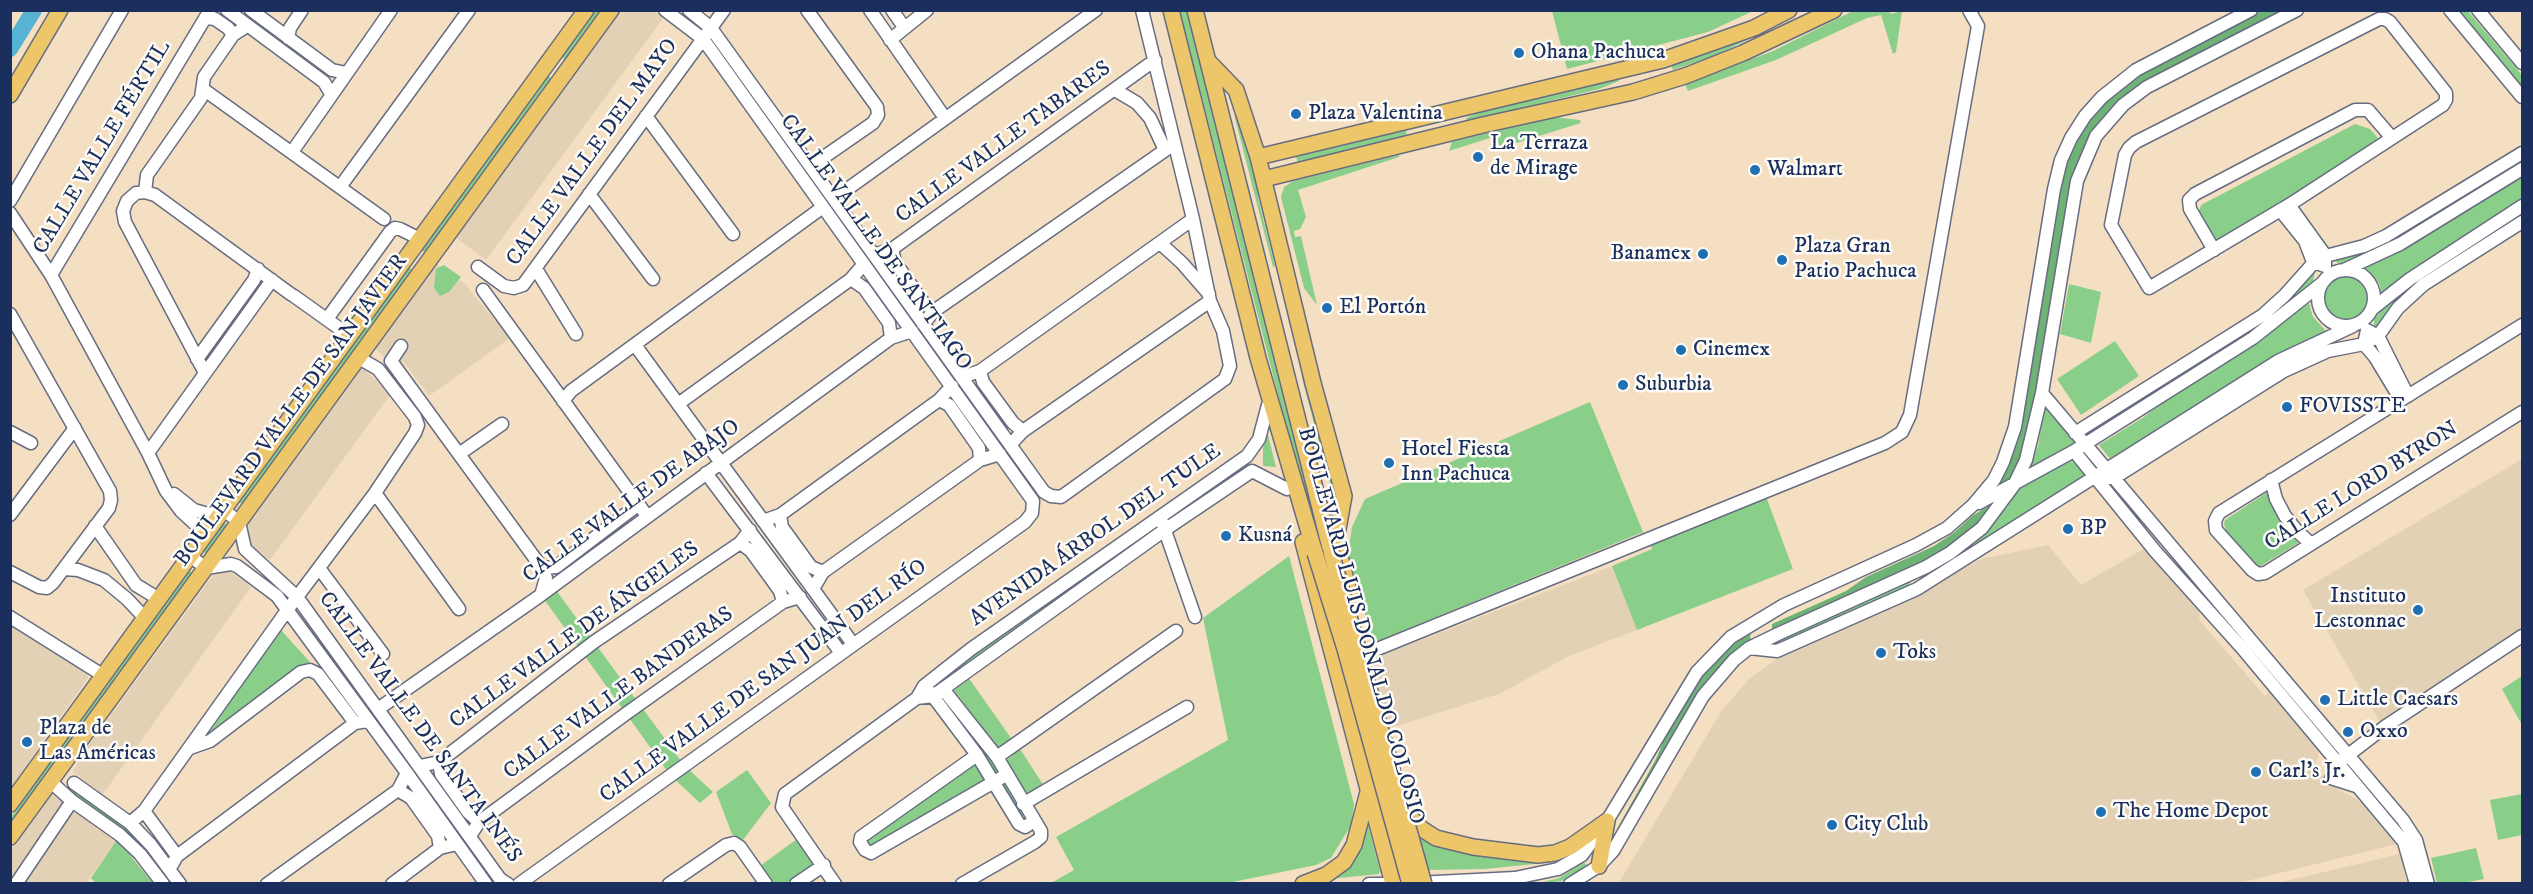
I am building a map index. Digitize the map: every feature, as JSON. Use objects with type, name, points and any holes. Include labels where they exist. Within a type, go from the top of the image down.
[{"type":"main road","points":[[10,95],[60,10]]},
{"type":"main road","name":"BOULEVARD VALLE DE SAN JAVIER","points":[[10,804],[586,10]]},
{"type":"main road","name":"BOULEVARD VALLE DE SAN JAVIER","points":[[10,837],[611,10]]},
{"type":"main road","name":"BOULEVARD LUIS DONALDO COLOSIO","points":[[1171,10],[1265,382],[1345,649],[1410,883]]},
{"type":"main road","name":"BOULEVARD LUIS DONALDO COLOSIO","points":[[1195,10],[1299,425],[1365,654],[1402,804],[1410,883]]},
{"type":"main road","points":[[1264,179],[1483,124],[1633,92],[1685,76],[1834,10]]},
{"type":"main road","points":[[1258,157],[1663,60],[1755,28],[1783,13],[1786,33]]},
{"type":"main road","points":[[1208,60],[1236,90],[1264,179],[1313,383],[1344,496],[1334,546]]},
{"type":"main road","points":[[549,62],[565,74]]},
{"type":"main road","points":[[1264,179],[1259,192],[1281,284],[1272,312]]},
{"type":"main road","name":"BOULEVARD LUIS DONALDO COLOSIO","points":[[1265,382],[1270,431],[1308,558],[1370,796],[1410,883]]},
{"type":"main road","name":"BOULEVARD LUIS DONALDO COLOSIO","points":[[1334,546],[1410,883]]},
{"type":"main road","points":[[1370,796],[1379,816],[1385,819],[1397,814],[1402,804],[1422,829],[1436,838],[1473,847],[1538,855],[1555,853],[1570,847],[1607,821]]},
{"type":"main road","points":[[1303,884],[1326,875],[1344,862],[1354,845],[1370,796]]},
{"type":"main road","points":[[1599,866],[1607,821]]},
{"type":"street","points":[[10,201],[122,10]]},
{"type":"street","points":[[227,10],[247,26],[292,46],[333,70],[346,73]]},
{"type":"street","points":[[251,10],[292,46],[324,82],[331,94]]},
{"type":"street","points":[[292,46],[290,28],[302,10]]},
{"type":"street","points":[[292,152],[391,10]]},
{"type":"street","points":[[340,187],[469,10]]},
{"type":"street","name":"CALLE VALLE DE SANTIAGO","points":[[665,10],[703,39],[864,264],[923,324],[1044,492],[1051,496],[1060,497],[1225,379],[1230,366],[1223,332],[1210,298]]},
{"type":"street","name":"CALLE VALLE DE SANTIAGO","points":[[689,10],[711,28],[874,255],[912,331],[1034,501],[1032,513]]},
{"type":"street","name":"CALLE VALLE DEL MAYO","points":[[478,267],[504,286],[514,288],[523,285],[724,10]]},
{"type":"street","points":[[807,10],[877,107],[878,115],[873,123],[811,166]]},
{"type":"street","points":[[870,10],[945,118]]},
{"type":"street","points":[[892,10],[904,27]]},
{"type":"street","points":[[890,39],[927,10]]},
{"type":"street","points":[[835,198],[1096,10]]},
{"type":"street","points":[[1142,10],[1155,60],[1169,147],[1193,219],[1210,298]]},
{"type":"street","points":[[1365,654],[1885,442],[1902,432],[1910,415],[1977,26],[1969,10]]},
{"type":"street","points":[[1385,819],[1391,829],[1410,883],[1515,878],[1558,869],[1582,855],[1607,821],[1697,672],[1731,637],[1765,615],[1916,545],[1947,528],[1973,505],[1994,480],[2004,462],[2012,436],[2052,197],[2061,160],[2071,138],[2085,116],[2102,97],[2136,70],[2251,10]]},
{"type":"street","points":[[1570,884],[1599,866],[1613,851],[1703,696],[1717,677],[1749,648],[1926,567],[1950,554],[1982,528],[2014,485],[2026,460],[2042,393],[2077,181],[2096,136],[2123,105],[2147,87],[2297,10]]},
{"type":"street","points":[[2450,10],[2523,96]]},
{"type":"street","points":[[2478,10],[2523,63]]},
{"type":"street","points":[[207,14],[228,28],[233,35]]},
{"type":"street","name":"CALLE VALLE FÉRTIL","points":[[51,276],[207,14]]},
{"type":"street","points":[[2379,19],[2385,19],[2446,93],[2446,100],[2443,105],[2284,208],[2149,288],[2111,225],[2125,155],[2136,142],[2379,19]]},
{"type":"street","points":[[146,192],[147,175],[201,98],[204,77],[233,35],[247,26]]},
{"type":"street","name":"CALLE VALLE TABARES","points":[[874,255],[892,249],[1155,60]]},
{"type":"street","points":[[203,89],[384,219]]},
{"type":"street","points":[[1115,90],[1137,103],[1169,147]]},
{"type":"street","points":[[2214,250],[2190,209],[2189,200],[2195,194],[2355,110],[2368,110],[2392,138]]},
{"type":"street","points":[[646,117],[733,234]]},
{"type":"street","points":[[923,324],[934,310],[1169,147]]},
{"type":"street","points":[[2075,433],[2263,315],[2324,264],[2386,236],[2523,153]]},
{"type":"street","points":[[2344,270],[2400,244],[2523,168]]},
{"type":"street","points":[[205,373],[125,222],[123,211],[127,201],[136,193],[146,192],[155,195],[350,336]]},
{"type":"street","points":[[590,194],[653,279]]},
{"type":"street","points":[[2372,309],[2410,279],[2523,206]]},
{"type":"street","points":[[563,400],[571,391],[824,207]]},
{"type":"street","points":[[2284,208],[2324,264],[2359,273],[2370,283],[2375,298],[2365,328],[2364,344]]},
{"type":"street","points":[[10,213],[51,276],[173,502],[206,534]]},
{"type":"street","points":[[962,377],[980,370],[1193,219]]},
{"type":"street","points":[[1749,648],[1766,652],[1782,649],[1905,595],[1959,565],[2106,468],[2278,361],[2365,328],[2397,308],[2423,285],[2523,222]]},
{"type":"street","points":[[327,319],[395,228],[420,239]]},
{"type":"street","points":[[1160,243],[1182,263],[1210,298]]},
{"type":"street","points":[[892,249],[895,262],[922,302],[934,310]]},
{"type":"street","points":[[678,404],[851,279],[864,264]]},
{"type":"street","points":[[2324,264],[2318,300],[2324,315],[2336,325],[2365,328]]},
{"type":"street","points":[[197,359],[254,280],[258,268]]},
{"type":"street","points":[[536,269],[576,334]]},
{"type":"street","points":[[851,279],[864,288],[889,323],[891,339]]},
{"type":"street","points":[[148,453],[272,280]]},
{"type":"street","points":[[1973,505],[2014,485],[2086,444],[2253,338],[2321,284]]},
{"type":"street","points":[[483,290],[647,516]]},
{"type":"street","points":[[1011,444],[1023,431],[1210,298]]},
{"type":"street","points":[[10,314],[111,491],[109,508],[47,588],[39,587],[10,572]]},
{"type":"street","name":"CALLE LORD BYRON","points":[[2523,325],[2218,513],[2215,521],[2216,530],[2252,570],[2258,574],[2265,573],[2523,412]]},
{"type":"street","points":[[10,340],[18,327]]},
{"type":"street","points":[[2365,328],[2404,398]]},
{"type":"street","name":"CALLE VALLE DE ABAJO","points":[[378,709],[541,595],[891,339],[912,331]]},
{"type":"street","points":[[2094,477],[2114,478],[2284,371],[2328,351],[2364,344],[2380,355]]},
{"type":"street","points":[[635,345],[853,644]]},
{"type":"street","points":[[401,346],[391,361],[542,568],[546,578],[541,595]]},
{"type":"street","points":[[130,824],[144,812],[288,609],[375,493],[415,433],[418,425],[415,417],[378,369],[359,358]]},
{"type":"street","points":[[980,370],[983,382],[1013,423],[1023,431]]},
{"type":"street","points":[[763,521],[780,515],[939,400],[952,386]]},
{"type":"street","points":[[2042,393],[2403,820],[2416,840],[2428,884]]},
{"type":"street","points":[[939,400],[949,405],[979,448],[980,460]]},
{"type":"street","name":"AVENIDA ÁRBOL DEL TULE","points":[[924,686],[971,649],[1247,456],[1259,439],[1268,405]]},
{"type":"street","points":[[976,419],[987,411]]},
{"type":"street","points":[[459,454],[502,424]]},
{"type":"street","points":[[10,515],[75,428]]},
{"type":"street","points":[[10,432],[31,443]]},
{"type":"street","points":[[2074,451],[2155,551],[2242,648],[2404,842],[2416,884]]},
{"type":"street","points":[[813,589],[823,572],[980,460],[1000,454]]},
{"type":"street","points":[[1247,456],[1252,471]]},
{"type":"street","name":"AVENIDA ÁRBOL DEL TULE","points":[[938,693],[1166,528],[1252,471],[1287,489]]},
{"type":"street","points":[[706,473],[776,563],[841,653]]},
{"type":"street","points":[[161,479],[194,510],[221,514],[239,522]]},
{"type":"street","points":[[2271,480],[2276,499],[2285,516],[2311,544]]},
{"type":"street","points":[[375,493],[459,609]]},
{"type":"street","name":"CALLE VALLE DE ABAJO","points":[[542,568],[556,567],[639,504]]},
{"type":"street","points":[[1173,506],[1180,519]]},
{"type":"street","name":"CALLE VALLE DE SAN JUAN DEL RÍO","points":[[519,884],[1025,522],[1032,513]]},
{"type":"street","points":[[780,515],[782,528],[811,567],[823,572]]},
{"type":"street","points":[[1159,516],[1166,528],[1195,617]]},
{"type":"street","name":"CALLE VALLE DE SANTA INÉS","points":[[239,522],[242,542],[249,554],[297,597],[420,766],[457,844],[486,884]]},
{"type":"street","points":[[95,526],[135,583],[159,599]]},
{"type":"street","name":"CALLE VALLE DE ÁNGELES","points":[[420,766],[439,762],[594,642],[740,543],[750,530]]},
{"type":"street","points":[[740,543],[751,551],[780,591],[783,602]]},
{"type":"street","points":[[1950,554],[1959,565]]},
{"type":"street","points":[[776,563],[788,555]]},
{"type":"street","points":[[190,556],[206,568]]},
{"type":"street","name":"CALLE VALLE DE SANTA INÉS","points":[[206,568],[231,564],[242,569],[277,596],[288,609],[361,722],[407,773],[470,836],[500,879],[508,884]]},
{"type":"street","points":[[1905,595],[1926,567]]},
{"type":"street","points":[[319,568],[382,654]]},
{"type":"street","points":[[64,569],[78,570],[104,580],[145,618]]},
{"type":"street","name":"CALLE VALLE BANDERAS","points":[[470,836],[479,822],[783,602],[800,597]]},
{"type":"street","points":[[1765,615],[1763,624],[1768,639],[1776,647],[1782,649]]},
{"type":"street","points":[[10,617],[104,676]]},
{"type":"street","points":[[997,757],[1176,631]]},
{"type":"street","points":[[2337,763],[2424,700],[2523,636]]},
{"type":"street","points":[[170,868],[177,856],[361,722],[318,674],[310,670],[300,672],[210,741],[190,748]]},
{"type":"street","points":[[917,698],[924,686],[938,693],[966,729],[997,757],[1041,831],[1041,837],[1035,842],[962,884]]},
{"type":"street","points":[[835,884],[782,807],[785,794],[917,698],[938,693]]},
{"type":"street","points":[[1023,804],[1187,707]]},
{"type":"street","points":[[966,729],[977,755],[1019,824],[1025,827],[1034,821]]},
{"type":"street","points":[[977,755],[861,837],[860,842],[865,850],[871,853],[1006,775]]},
{"type":"street","points":[[439,762],[441,774],[468,812],[479,822]]},
{"type":"street","points":[[267,884],[398,790],[407,773]]},
{"type":"street","points":[[2331,778],[2357,787]]},
{"type":"street","points":[[51,782],[72,801],[120,835],[140,854],[163,884]]},
{"type":"street","points":[[74,783],[130,824],[170,868],[180,884]]},
{"type":"street","points":[[398,790],[411,798],[438,836],[440,848]]},
{"type":"street","points":[[13,883],[72,801]]},
{"type":"street","points":[[144,812],[177,856]]},
{"type":"street","points":[[669,884],[726,845],[734,843],[740,847],[766,884]]},
{"type":"street","points":[[392,884],[440,848],[457,844]]},
{"type":"street","points":[[796,884],[824,865]]},
{"type":"street","points":[[1369,884],[1384,884]]},
{"type":"shaded area","points":[[619,11],[654,11],[664,17],[486,260],[455,237]]},
{"type":"shaded area","points":[[437,264],[464,283],[510,338],[429,396],[403,361],[397,367],[374,348]]},
{"type":"shaded area","points":[[362,368],[390,395],[270,560],[251,545],[245,536],[246,528]]},
{"type":"shaded area","name":"Instituto Lestonnac","points":[[2522,459],[2522,629],[2383,727],[2303,590]]},
{"type":"shaded area","points":[[2048,545],[2081,585],[2145,548],[2200,610],[2199,620],[2265,696],[2269,691],[2319,748],[2315,763],[2327,783],[2363,803],[2397,844],[2235,884],[1618,884],[1722,710],[1749,679],[1775,660],[1909,598],[1981,559]]},
{"type":"shaded area","points":[[1612,566],[1637,630],[1569,656],[1499,694],[1390,728],[1372,659]]},
{"type":"shaded area","points":[[219,571],[231,572],[251,587],[103,794],[73,772],[81,756],[214,574]]},
{"type":"shaded area","name":"Plaza de Las Américas","points":[[11,623],[88,670],[88,678],[11,787]]},
{"type":"shaded area","points":[[50,790],[116,841],[86,883],[11,884],[11,850]]},
{"type":"shaded area","points":[[2400,854],[2407,883],[2277,883]]},
{"type":"green space","points":[[1552,10],[1753,11],[1708,32],[1567,69]]},
{"type":"green space","points":[[593,11],[601,11],[565,60],[560,56]]},
{"type":"green space","points":[[1180,11],[1187,11],[1291,417],[1314,525],[1284,418]]},
{"type":"green space","points":[[1853,11],[1889,11],[1891,14],[1902,11],[1896,52],[1893,54],[1881,15],[1867,18],[1776,60],[1688,91],[1685,84],[1773,51]]},
{"type":"green space","points":[[2260,11],[2286,11],[2166,72],[2092,134],[2083,150],[2075,174],[2026,445],[2010,481],[1990,494],[2014,451],[2020,427],[2058,195],[2072,146],[2098,108],[2136,76]]},
{"type":"green space","points":[[2459,11],[2468,11],[2522,75],[2522,86]]},
{"type":"green space","points":[[1746,37],[1747,40],[1714,56],[1673,70],[1671,65]]},
{"type":"green space","points":[[547,75],[551,78],[425,253],[420,249]]},
{"type":"green space","points":[[1618,79],[1619,81],[1599,89],[1467,121],[1466,118],[1484,110]]},
{"type":"green space","points":[[1234,114],[1243,125],[1275,266],[1273,267]]},
{"type":"green space","points":[[1553,117],[1580,120],[1581,123],[1500,148],[1496,136],[1449,151],[1452,142]]},
{"type":"green space","points":[[2355,124],[2370,129],[2377,137],[2379,145],[2221,245],[2199,211],[2201,205]]},
{"type":"green space","points":[[1406,130],[1407,135],[1298,163],[1296,157]]},
{"type":"green space","points":[[1399,155],[1399,157],[1298,190],[1306,217],[1300,229],[1294,231],[1295,237],[1301,236],[1317,305],[1304,288],[1281,197],[1284,187],[1293,181]]},
{"type":"green space","points":[[2522,158],[2522,162],[2404,237],[2345,263],[2339,264],[2332,258],[2377,245],[2401,235]]},
{"type":"green space","points":[[2522,174],[2522,198],[2381,295],[2380,285],[2376,279],[2363,268],[2393,254]]},
{"type":"green space","points":[[2522,213],[2522,218],[2422,281],[2376,329],[2374,319],[2419,278]]},
{"type":"green space","points":[[444,265],[461,277],[449,292],[440,296],[434,288],[436,269]]},
{"type":"green space","points":[[408,267],[413,270],[243,505],[238,501]]},
{"type":"green space","points":[[2313,269],[2315,272],[2313,281],[2298,298],[2261,327],[2092,434],[2088,434],[2089,430],[2259,323]]},
{"type":"green space","points":[[2345,277],[2360,284],[2367,299],[2360,314],[2345,321],[2330,314],[2323,299],[2330,284]]},
{"type":"green space","points":[[2069,284],[2101,292],[2091,343],[2060,334]]},
{"type":"green space","points":[[2309,303],[2313,317],[2326,331],[2275,358],[2111,460],[2099,445],[2144,417],[2173,393],[2259,340]]},
{"type":"green space","points":[[2115,341],[2139,376],[2081,415],[2057,379]]},
{"type":"green space","points":[[1300,355],[1333,478],[1331,487],[1303,382]]},
{"type":"green space","points":[[1590,402],[1643,532],[1373,643],[1348,552],[1352,527],[1365,499]]},
{"type":"green space","points":[[2045,404],[2077,443],[2026,473],[2038,446]]},
{"type":"green space","points":[[1268,435],[1276,467],[1263,466],[1263,448]]},
{"type":"green space","points":[[2067,461],[2073,462],[2086,476],[2038,508],[1976,544],[1975,542],[2008,506],[2019,487]]},
{"type":"green space","points":[[1764,491],[1793,569],[1637,630],[1612,566],[1652,549],[1648,539]]},
{"type":"green space","points":[[2269,491],[2278,516],[2298,543],[2259,567],[2226,532],[2224,523],[2225,520]]},
{"type":"green space","points":[[2000,499],[1984,519],[1938,555],[1772,629],[1772,624],[1846,591],[1866,577],[1934,546],[1955,532],[1972,516]]},
{"type":"green space","points":[[223,522],[228,526],[207,554],[202,551]]},
{"type":"green space","points":[[1154,525],[1157,530],[935,688],[932,684]]},
{"type":"green space","points":[[1289,556],[1354,804],[1351,825],[1331,858],[1316,865],[1228,883],[1051,883],[1074,870],[1056,837],[1228,740],[1203,618]]},
{"type":"green space","points":[[188,570],[194,574],[11,828],[11,817]]},
{"type":"green space","points":[[1908,581],[1911,582],[1908,586],[1785,643],[1781,644],[1778,640]]},
{"type":"green space","points":[[553,586],[684,765],[713,792],[700,803],[670,775],[541,595]]},
{"type":"green space","points":[[280,629],[310,662],[210,732]]},
{"type":"green space","points":[[1752,629],[1750,637],[1752,642],[1722,664],[1691,703],[1619,831],[1617,829],[1656,759],[1669,728],[1700,674],[1730,643]]},
{"type":"green space","points":[[2522,676],[2522,725],[2502,689]]},
{"type":"green space","points":[[968,677],[1011,738],[1001,746],[996,746],[954,690],[955,686]]},
{"type":"green space","points":[[943,694],[991,759],[1023,816],[1020,818],[939,696]]},
{"type":"green space","points":[[1020,749],[1044,786],[1028,793],[1023,792],[1005,762]]},
{"type":"green space","points":[[975,764],[985,779],[870,847],[866,840]]},
{"type":"green space","points":[[747,770],[771,803],[743,840],[732,834],[716,792]]},
{"type":"green space","points":[[74,789],[125,826],[145,845],[174,883],[170,883],[143,848],[123,829],[72,792]]},
{"type":"green space","points":[[2522,794],[2522,835],[2498,840],[2490,800]]},
{"type":"green space","points":[[1366,818],[1379,874],[1329,879]]},
{"type":"green space","points":[[1415,830],[1569,854],[1544,863],[1485,869],[1426,870]]},
{"type":"green space","points":[[797,839],[815,864],[785,884],[773,883],[760,866]]},
{"type":"green space","points":[[116,841],[153,883],[96,883],[91,878]]},
{"type":"green space","points":[[2476,848],[2484,879],[2463,883],[2437,883],[2431,858]]},
{"type":"green space","points":[[1584,862],[1589,868],[1561,881],[1536,884],[1559,878]]},
{"type":"waterway","points":[[10,49],[34,10]]},
{"type":"place","name":"Ohana Pachuca","points":[[1519,53]]},
{"type":"place","name":"Plaza Valentina","points":[[1296,114]]},
{"type":"place","name":"La Terraza de Mirage","points":[[1478,157]]},
{"type":"place","name":"Walmart","points":[[1755,170]]},
{"type":"place","name":"Banamex","points":[[1703,254]]},
{"type":"place","name":"Plaza Gran Patio Pachuca","points":[[1782,260]]},
{"type":"place","name":"El Portón","points":[[1327,308]]},
{"type":"place","name":"Cinemex","points":[[1681,350]]},
{"type":"place","name":"Suburbia","points":[[1623,385]]},
{"type":"place","name":"FOVISSTE","points":[[2287,407]]},
{"type":"place","name":"Hotel Fiesta Inn Pachuca","points":[[1389,463]]},
{"type":"place","name":"BP","points":[[2068,529]]},
{"type":"place","name":"Kusná","points":[[1226,536]]},
{"type":"place","name":"Instituto Lestonnac","points":[[2418,610]]},
{"type":"place","name":"Toks","points":[[1881,653]]},
{"type":"place","name":"Little Caesars","points":[[2325,700]]},
{"type":"place","name":"Oxxo","points":[[2348,732]]},
{"type":"place","name":"Plaza de Las Américas","points":[[27,742]]},
{"type":"place","name":"Carl's Jr.","points":[[2256,772]]},
{"type":"place","name":"The Home Depot","points":[[2101,812]]},
{"type":"place","name":"City Club","points":[[1832,825]]}]
